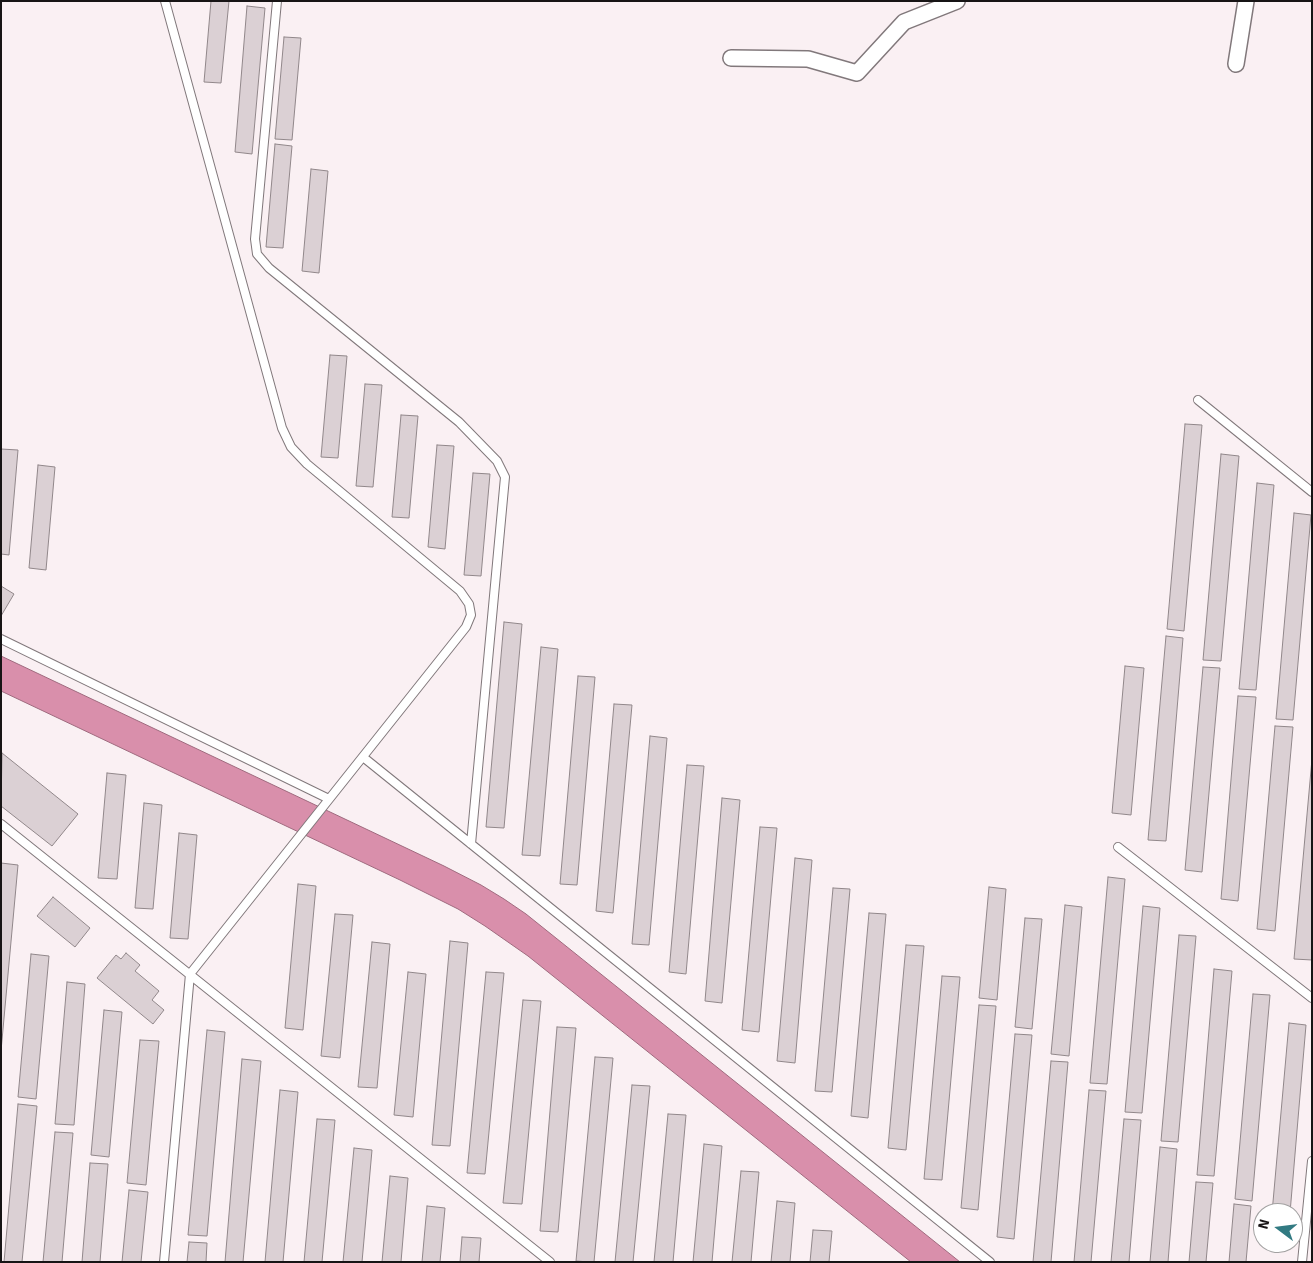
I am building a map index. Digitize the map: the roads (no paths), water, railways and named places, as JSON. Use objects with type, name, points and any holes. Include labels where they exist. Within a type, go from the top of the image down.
[{"type":"street","points":[[731,58],[808,59],[857,73],[904,22],[958,1]]},
{"type":"street","points":[[1236,64],[1246,1]]},
{"type":"lane","points":[[164,1],[282,428],[291,447],[307,464],[460,591],[469,604],[471,615],[466,627],[190,974],[164,1262]]},
{"type":"lane","points":[[277,1],[255,239],[257,254],[269,268],[459,422],[497,461],[505,477],[470,844]]},
{"type":"lane","points":[[1198,400],[1312,492]]},
{"type":"lane","points":[[1,639],[329,799]]},
{"type":"lane","points":[[363,757],[990,1262]]},
{"type":"lane","points":[[1,824],[550,1262]]},
{"type":"lane","points":[[1118,847],[1312,998]]},
{"type":"lane","points":[[1302,1262],[1312,1162]]}]
